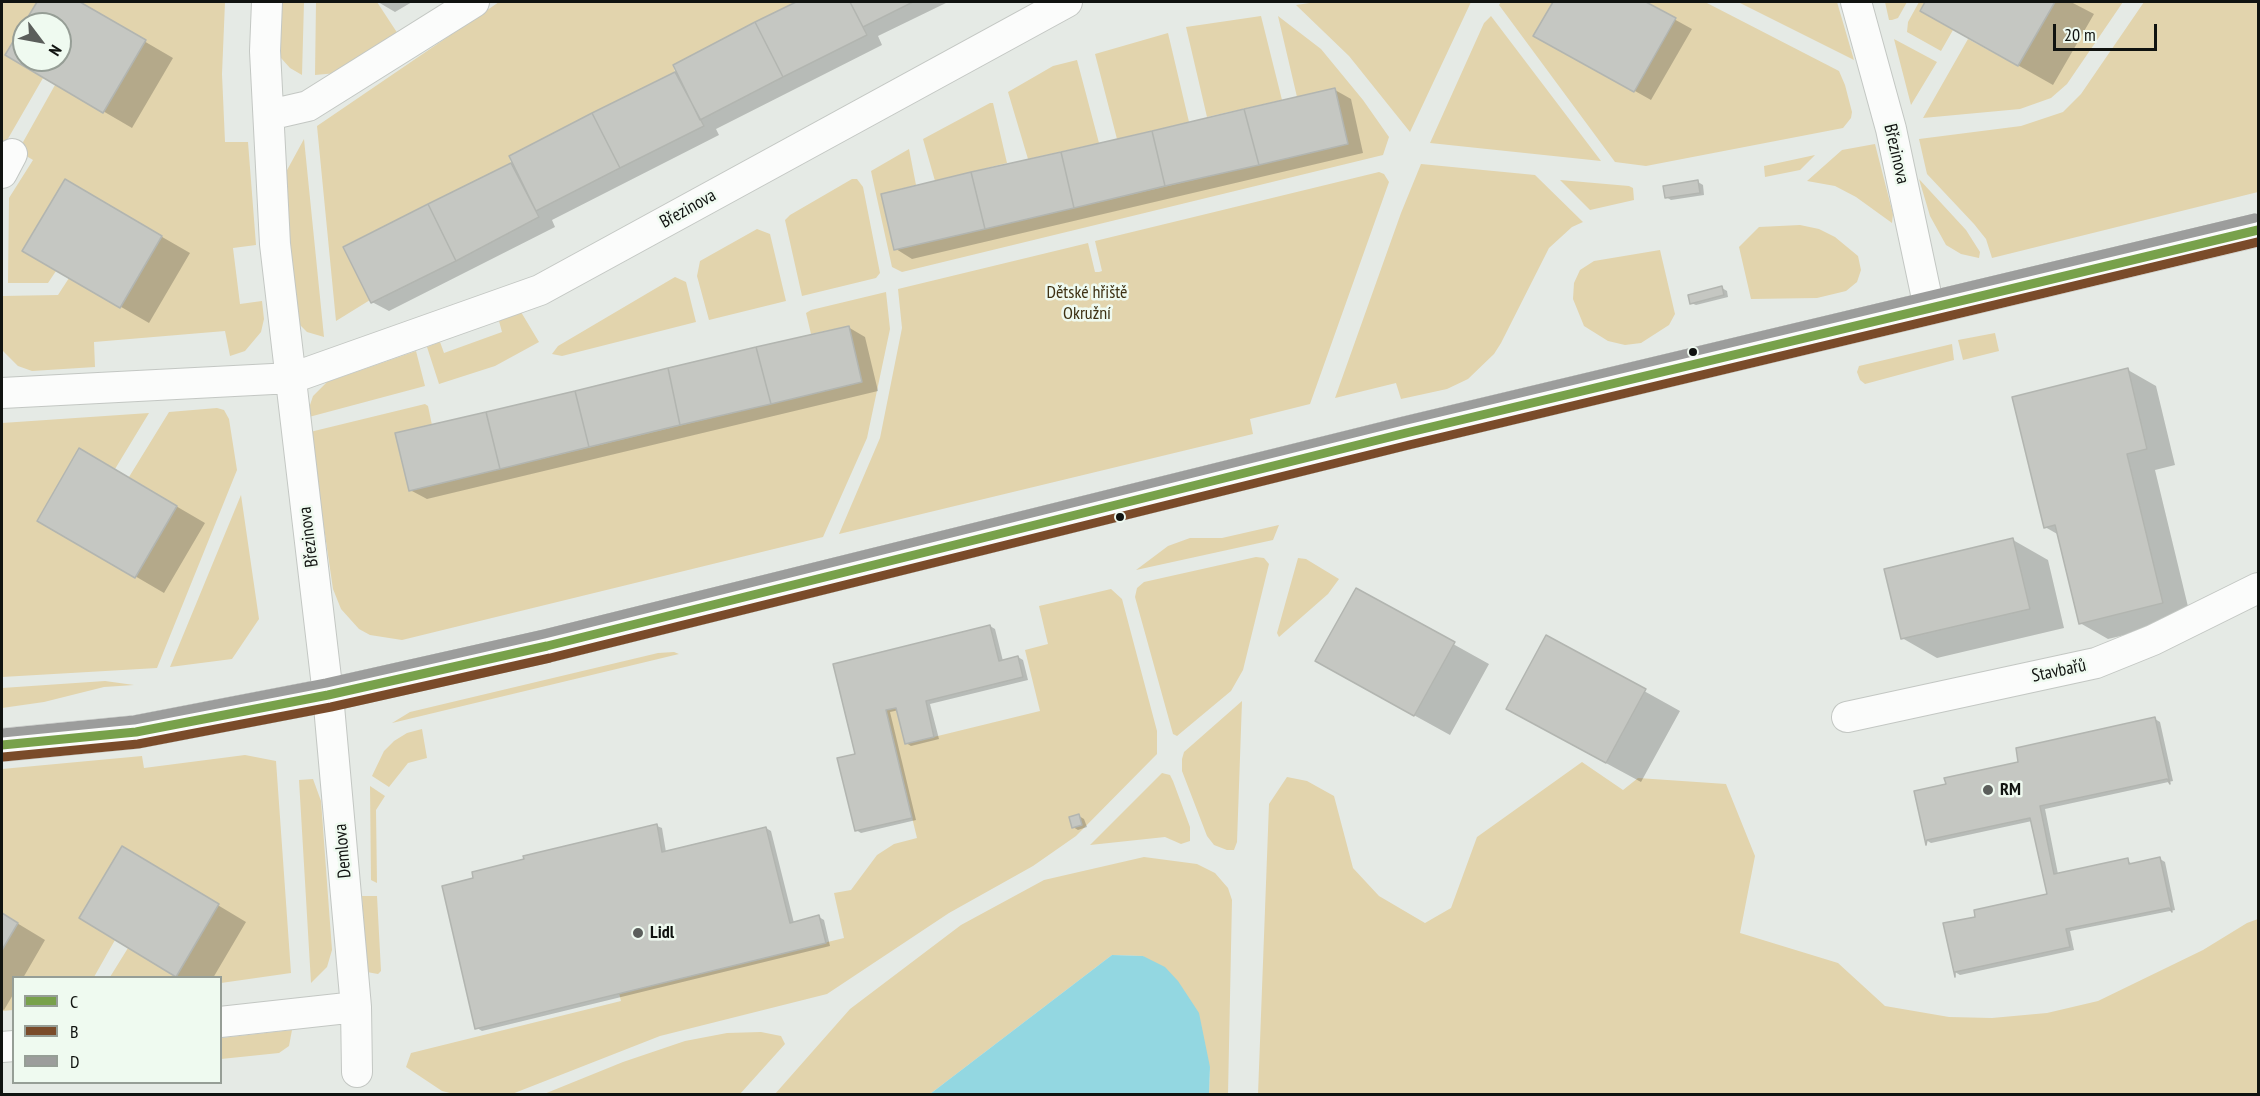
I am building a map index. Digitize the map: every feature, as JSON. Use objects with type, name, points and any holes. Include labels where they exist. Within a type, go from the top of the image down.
[{"type":"street","name":"Březinova","points":[[267,2],[265,51],[275,244],[328,695]]},
{"type":"street","points":[[268,115],[308,106],[474,2]]},
{"type":"street","name":"Březinova","points":[[2,393],[292,378],[540,290],[1067,2]]},
{"type":"street","name":"Březinova","points":[[1856,2],[1891,129],[1929,308]]},
{"type":"street","points":[[2,745],[136,732],[328,695],[547,646],[1406,433],[2259,230]]},
{"type":"street","name":"Stavbařů","points":[[1847,717],[2096,663],[2153,640],[2259,588]]},
{"type":"street","name":"Demlova","points":[[328,695],[356,1007],[357,1072]]},
{"type":"street","points":[[222,1022],[356,1007]]},
{"type":"green space","points":[[2,2],[225,2],[222,74],[225,142],[248,142],[256,245],[233,248],[240,304],[262,301],[264,319],[261,332],[245,351],[230,356],[225,331],[94,342],[95,367],[32,371],[18,366],[3,351],[2,296],[58,295],[69,278],[120,308],[162,236],[65,179],[22,251],[56,271],[48,283],[8,283],[9,198],[33,160],[18,151],[55,85],[43,78],[2,149]]},
{"type":"green space","points":[[280,2],[304,2],[302,75],[290,68],[281,58],[279,50]]},
{"type":"green space","points":[[316,2],[377,2],[398,34],[337,73],[315,75]]},
{"type":"green space","points":[[499,2],[796,2],[673,65],[675,72],[509,156],[511,163],[344,246],[370,300],[336,321],[317,126]]},
{"type":"green space","points":[[1316,2],[1471,2],[1410,132],[1349,56],[1296,5]]},
{"type":"green space","points":[[1501,2],[1705,2],[1839,71],[1852,112],[1851,118],[1843,128],[1646,166],[1615,162],[1499,5]]},
{"type":"green space","points":[[1738,2],[1837,2],[1854,60]]},
{"type":"green space","points":[[1885,2],[1907,2],[1898,18],[1889,20]]},
{"type":"green space","points":[[1919,2],[1925,2],[1920,11],[1953,30],[1941,51],[1907,32],[1908,22]]},
{"type":"green space","points":[[2055,2],[2123,2],[2067,84],[2051,98],[2020,109],[1923,118],[1968,39],[2018,66]]},
{"type":"green space","points":[[2144,2],[2258,2],[2258,192],[1992,258],[1986,239],[1927,174],[1919,139],[2021,126],[2063,112],[2081,94]]},
{"type":"green space","points":[[1261,16],[1282,100],[1207,117],[1186,27]]},
{"type":"green space","points":[[1278,16],[1321,49],[1363,100],[1389,137],[1383,155],[902,272],[892,267],[871,171],[909,149],[916,185],[881,194],[895,250],[1347,144],[1335,88],[1297,97]]},
{"type":"green space","points":[[1491,16],[1601,161],[1430,143],[1484,23]]},
{"type":"green space","points":[[1168,33],[1189,122],[1117,139],[1095,54]]},
{"type":"green space","points":[[1894,39],[1937,62],[1911,105]]},
{"type":"green space","points":[[1077,60],[1099,143],[1028,159],[1008,92],[1053,66]]},
{"type":"green space","points":[[993,103],[1007,163],[935,181],[923,139]]},
{"type":"green space","points":[[304,139],[324,337],[307,332],[299,324],[293,294],[286,172]]},
{"type":"green space","points":[[1875,144],[1893,214],[1892,223],[1856,197],[1835,186],[1807,181],[1842,150]]},
{"type":"green space","points":[[1815,155],[1800,170],[1765,177],[1764,166]]},
{"type":"green space","points":[[1421,164],[1535,175],[1583,222],[1572,227],[1549,248],[1501,343],[1494,354],[1468,379],[1447,389],[1401,399],[1396,383],[1335,398],[1401,213]]},
{"type":"green space","name":"Dětské hřiště Okružní","points":[[1379,172],[1384,174],[1389,182],[1310,404],[1250,419],[1253,434],[839,534],[880,438],[902,328],[898,289],[1088,243],[1095,272],[1099,272],[1102,271],[1095,241]]},
{"type":"green space","points":[[852,179],[857,179],[863,187],[880,273],[876,278],[802,296],[785,220]]},
{"type":"green space","points":[[1919,179],[1966,230],[1980,252],[1979,258],[1961,254],[1946,245],[1930,216]]},
{"type":"green space","points":[[1560,180],[1629,186],[1633,188],[1634,200],[1590,210]]},
{"type":"green space","points":[[1800,225],[1819,229],[1835,237],[1858,256],[1861,270],[1857,282],[1846,291],[1817,298],[1751,299],[1739,247],[1759,227]]},
{"type":"green space","points":[[757,229],[770,234],[786,301],[709,320],[697,276],[700,261]]},
{"type":"green space","points":[[1660,250],[1675,314],[1669,325],[1641,343],[1625,345],[1608,341],[1584,326],[1573,299],[1574,283],[1580,270],[1594,261]]},
{"type":"green space","points":[[675,277],[686,282],[696,322],[562,356],[552,354],[558,346]]},
{"type":"green space","points":[[886,292],[890,329],[867,438],[823,537],[402,640],[370,635],[359,629],[341,609],[333,589],[310,432],[425,404],[428,406],[432,425],[395,433],[409,491],[861,382],[849,326],[811,334],[806,313]]},
{"type":"green space","points":[[521,312],[539,342],[495,366],[439,384],[427,347],[440,342],[444,353],[502,332],[499,321]]},
{"type":"green space","points":[[1995,333],[1999,351],[1963,360],[1958,340]]},
{"type":"green space","points":[[1952,344],[1954,360],[1865,384],[1860,380],[1857,372],[1859,366]]},
{"type":"green space","points":[[416,351],[425,386],[309,417],[308,411],[313,396],[327,382]]},
{"type":"green space","points":[[217,408],[224,410],[229,419],[237,470],[157,668],[2,677],[2,423],[149,413],[115,469],[79,448],[37,521],[135,578],[177,506],[129,477],[169,412]]},
{"type":"green space","points":[[241,495],[259,619],[232,659],[170,667]]},
{"type":"green space","points":[[1279,525],[1273,540],[1136,570],[1168,546],[1190,538],[1222,538]]},
{"type":"green space","points":[[1256,557],[1264,558],[1269,564],[1243,670],[1231,691],[1177,736],[1173,734],[1135,597],[1137,588],[1144,582]]},
{"type":"green space","points":[[1298,558],[1306,559],[1339,579],[1328,594],[1279,637],[1277,633]]},
{"type":"green space","points":[[1111,589],[1122,599],[1157,731],[1157,754],[1076,836],[1033,866],[949,913],[827,994],[660,1036],[512,1094],[454,1094],[442,1091],[406,1067],[411,1053],[621,1001],[619,993],[844,938],[834,893],[851,890],[877,855],[894,844],[917,838],[886,710],[896,708],[905,744],[1040,711],[1025,650],[1048,644],[1039,606]]},
{"type":"green space","points":[[658,653],[679,654],[392,723],[410,712]]},
{"type":"green space","points":[[105,681],[134,685],[104,687],[44,702],[2,708],[2,688]]},
{"type":"green space","points":[[1242,701],[1237,842],[1234,850],[1227,850],[1214,845],[1207,836],[1182,771],[1182,759],[1184,752]]},
{"type":"green space","points":[[422,729],[427,758],[408,763],[389,787],[372,776],[384,751],[394,741],[407,733]]},
{"type":"green space","points":[[245,755],[276,761],[291,973],[222,983],[222,976],[111,976],[128,948],[122,846],[79,918],[115,940],[95,976],[12,976],[12,1010],[2,1011],[2,950],[18,923],[2,913],[2,769],[142,756],[144,768]]},
{"type":"green space","points":[[1582,762],[1623,790],[1638,778],[1726,784],[1755,856],[1740,933],[1838,963],[1885,1006],[1949,1017],[1992,1018],[2047,1013],[2098,1001],[2203,950],[2247,923],[2258,919],[2258,1094],[1258,1094],[1269,804],[1287,777],[1307,781],[1334,796],[1353,868],[1379,896],[1425,923],[1451,908],[1477,837]]},
{"type":"green space","points":[[1162,773],[1170,775],[1173,781],[1190,827],[1190,841],[1181,844],[1165,837],[1090,845]]},
{"type":"green space","points":[[313,779],[321,801],[332,950],[327,967],[311,983],[299,780]]},
{"type":"green space","points":[[370,786],[385,796],[376,810],[377,883],[371,880]]},
{"type":"green space","points":[[1144,857],[1197,864],[1215,873],[1228,888],[1232,900],[1228,1094],[1209,1094],[1210,1067],[1143,956],[1112,955],[930,1094],[775,1094],[850,1009],[961,925],[1044,880]]},
{"type":"green space","points":[[362,896],[377,896],[381,971],[378,974],[367,972]]},
{"type":"green space","points":[[292,1030],[289,1046],[279,1053],[222,1059],[222,1038]]},
{"type":"green space","points":[[761,1032],[781,1036],[785,1044],[740,1094],[544,1094],[623,1062],[685,1041],[727,1033]]},
{"type":"water","points":[[1112,955],[1143,956],[1165,967],[1178,981],[1199,1013],[1210,1067],[1209,1094],[930,1094]]},
{"type":"building","points":[[37,2],[80,2],[146,40],[103,113],[34,72],[72,72],[72,12],[31,12]]},
{"type":"building","points":[[796,2],[850,2],[867,35],[783,77],[755,22]]},
{"type":"building","points":[[850,2],[913,2],[863,27]]},
{"type":"building","points":[[1553,2],[1646,2],[1676,18],[1634,92],[1533,36]]},
{"type":"building","points":[[1925,2],[2055,2],[2018,66],[1920,11]]},
{"type":"building","points":[[755,22],[783,77],[700,120],[673,65]]},
{"type":"building","points":[[12,43],[12,59],[5,55]]},
{"type":"building","points":[[675,72],[704,126],[620,168],[592,113]]},
{"type":"building","points":[[1335,88],[1348,144],[1259,165],[1244,109]]},
{"type":"building","points":[[1244,109],[1259,165],[1165,186],[1152,131]]},
{"type":"building","points":[[592,113],[620,168],[536,211],[509,156]]},
{"type":"building","points":[[1152,131],[1165,186],[1074,208],[1061,152]]},
{"type":"building","points":[[1061,152],[1074,208],[985,229],[971,172]]},
{"type":"building","points":[[511,163],[539,217],[456,261],[428,204]]},
{"type":"building","points":[[971,172],[985,229],[894,250],[881,194]]},
{"type":"building","points":[[65,179],[162,236],[120,308],[22,251]]},
{"type":"building","points":[[1698,180],[1700,193],[1665,198],[1663,186]]},
{"type":"building","points":[[428,204],[456,261],[371,303],[343,247]]},
{"type":"building","points":[[1722,286],[1724,295],[1690,304],[1688,295]]},
{"type":"building","points":[[849,326],[862,382],[771,404],[756,347]]},
{"type":"building","points":[[756,347],[771,404],[680,425],[668,368]]},
{"type":"building","points":[[668,368],[680,425],[589,447],[575,391]]},
{"type":"building","points":[[2128,368],[2147,449],[2127,454],[2163,603],[2079,624],[2055,525],[2044,528],[2012,397]]},
{"type":"building","points":[[575,391],[589,447],[500,469],[486,412]]},
{"type":"building","points":[[486,412],[500,469],[409,491],[395,433]]},
{"type":"building","points":[[79,448],[177,506],[135,578],[37,521]]},
{"type":"building","points":[[2013,538],[2030,609],[1901,639],[1884,569]]},
{"type":"building","points":[[1356,588],[1455,642],[1414,716],[1315,661]]},
{"type":"building","points":[[990,625],[999,661],[1018,656],[1023,677],[926,701],[934,737],[905,744],[896,708],[886,710],[912,818],[855,831],[837,758],[855,754],[833,664]]},
{"type":"building","points":[[1546,635],[1646,689],[1606,763],[1506,709]]},
{"type":"building","points":[[2155,717],[2170,784],[2167,779],[2040,806],[2054,874],[2128,858],[2129,864],[2160,857],[2172,912],[2169,908],[2066,929],[2070,947],[1955,972],[1955,977],[1943,923],[1975,917],[1974,910],[2047,894],[2030,818],[1927,840],[1926,845],[1914,791],[1946,784],[1944,778],[2018,762],[2016,748]]},
{"type":"building","points":[[1079,814],[1082,825],[1072,828],[1069,817]]},
{"type":"building","name":"Lidl","points":[[657,824],[662,852],[766,827],[790,923],[819,915],[826,943],[475,1029],[442,886],[473,878],[472,872],[524,859],[523,856]]},
{"type":"building","points":[[122,846],[219,904],[177,976],[79,918]]},
{"type":"building","points":[[2,913],[18,923],[2,950]]},
{"type":"transit line","name":"D","points":[[2,733],[134,720],[326,683],[544,634],[1403,421],[2255,218]]},
{"type":"transit line","name":"C","points":[[2,745],[136,732],[328,695],[547,646],[1406,433],[2258,230]]},
{"type":"transit line","name":"B","points":[[3,757],[138,744],[331,707],[550,658],[1409,445],[2258,242]]},
{"type":"place","name":"RM","points":[[1988,790]]},
{"type":"place","name":"Lidl","points":[[638,933]]}]
